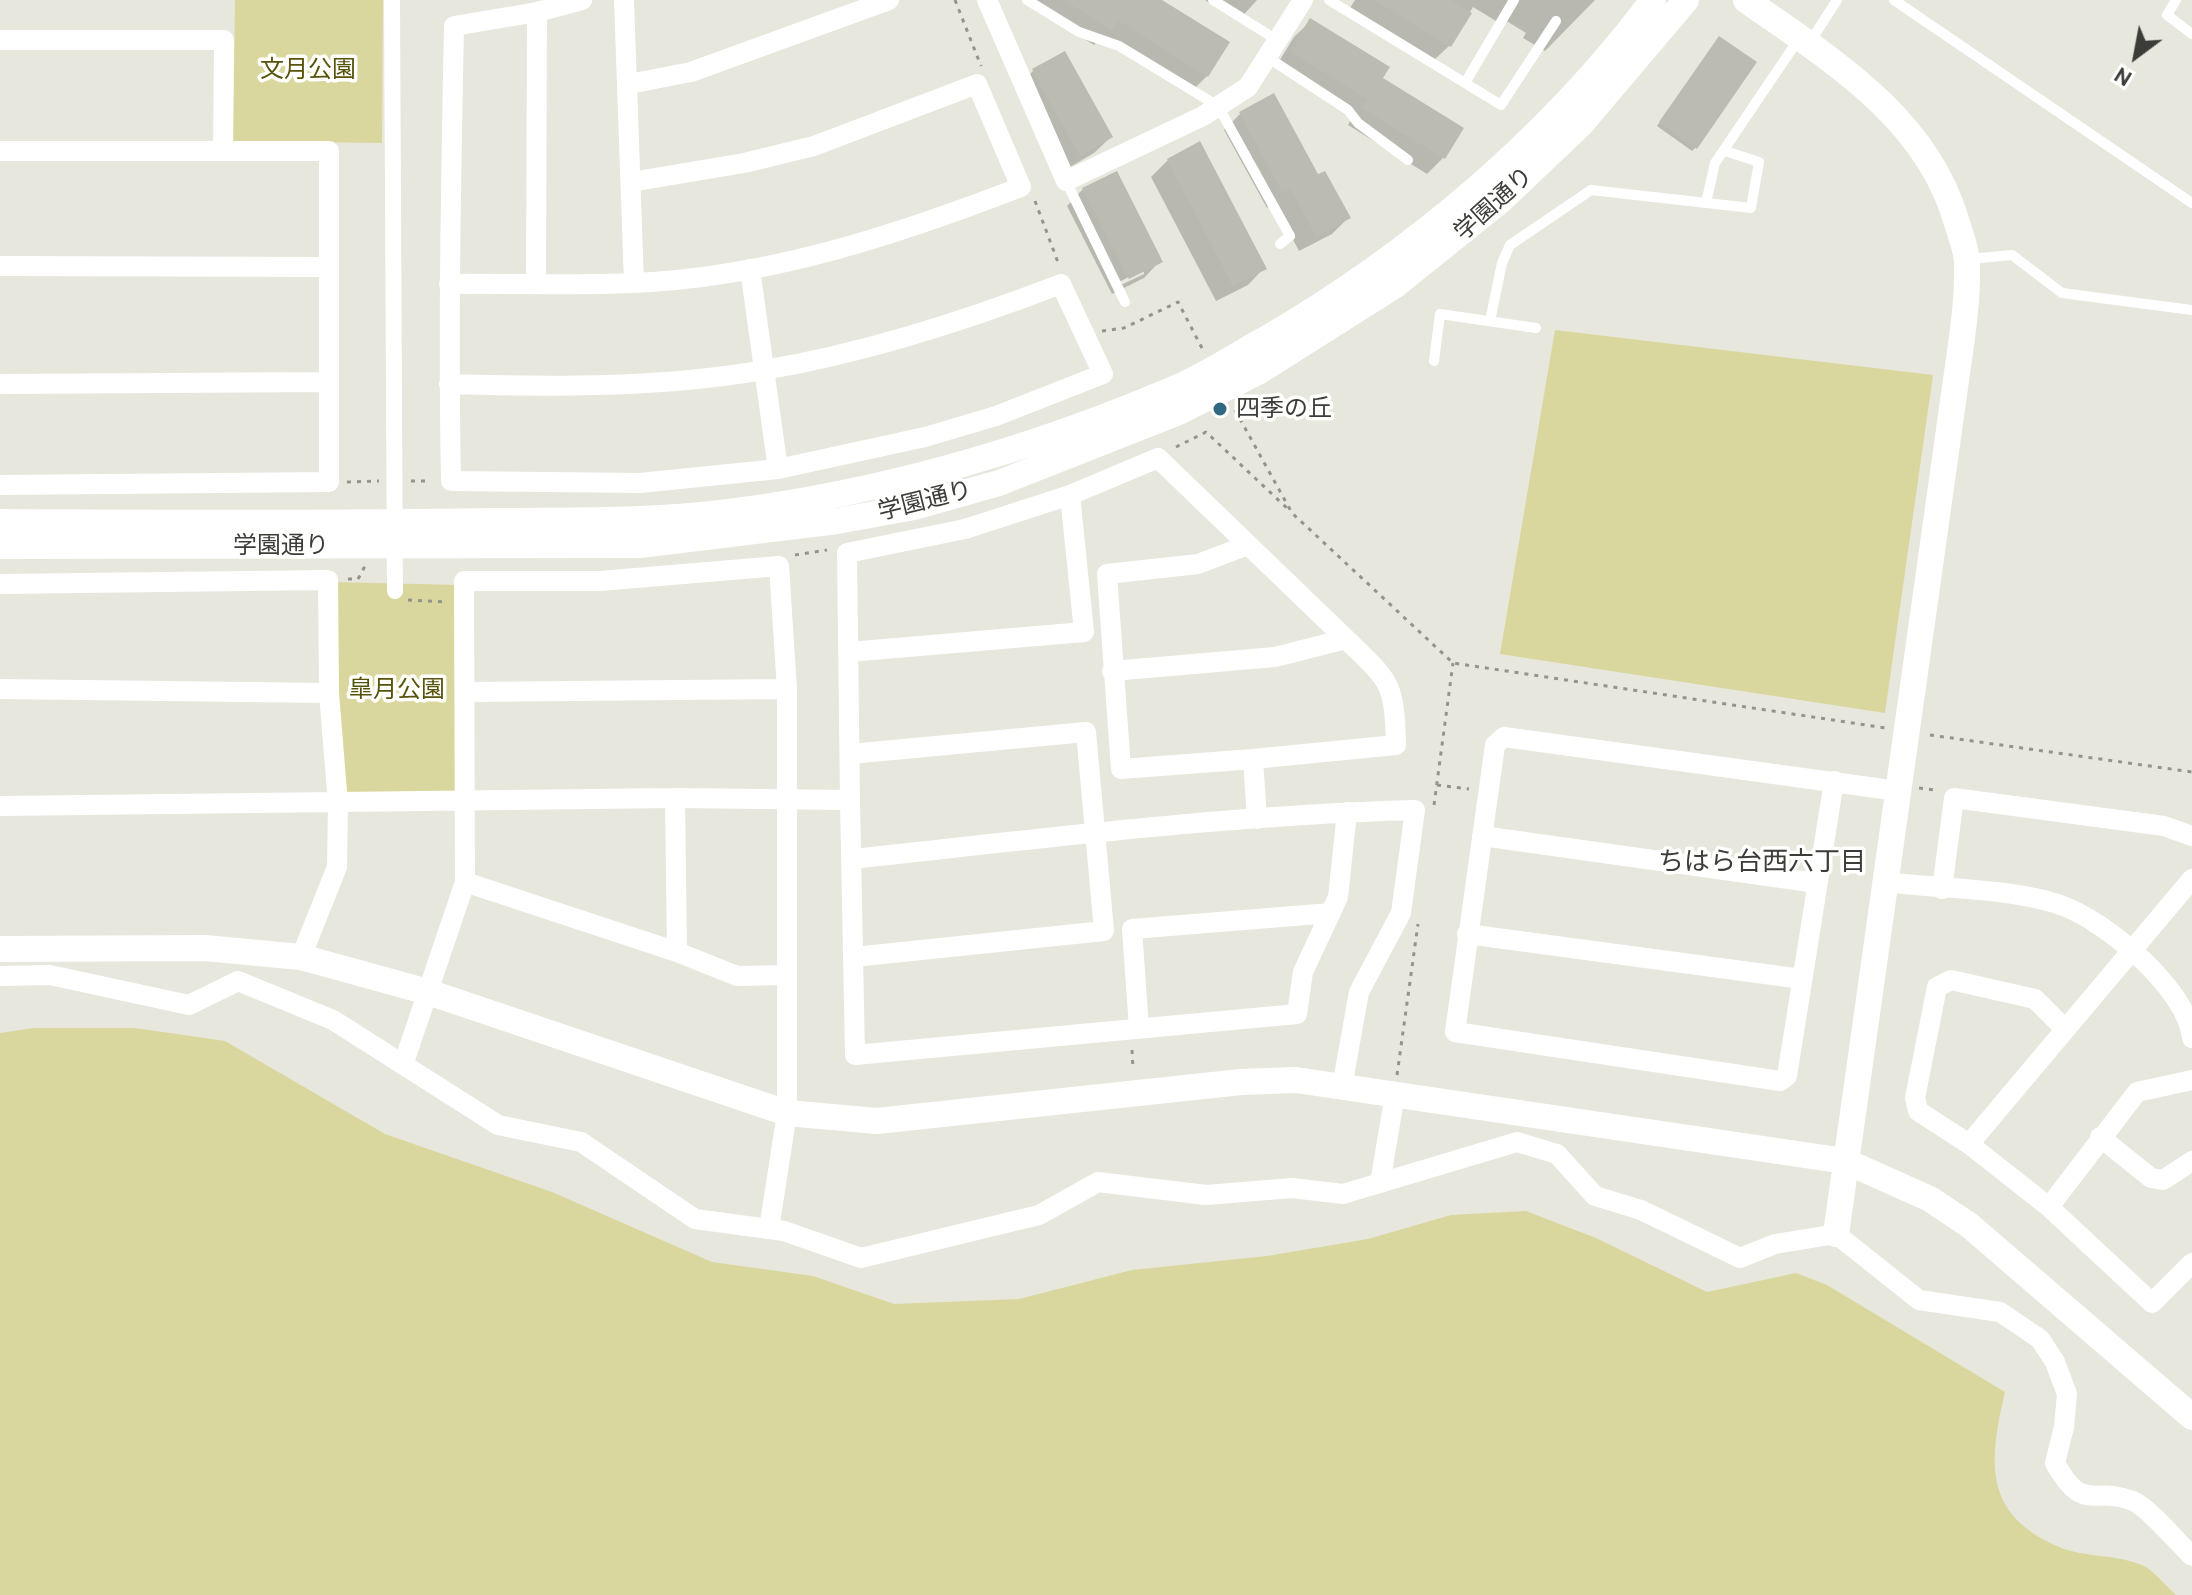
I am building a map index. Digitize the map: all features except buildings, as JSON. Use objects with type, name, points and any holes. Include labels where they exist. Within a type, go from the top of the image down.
[{"type":"street","points":[[392,0],[395,591]]},
{"type":"street","points":[[449,384],[598,385],[764,370],[886,343],[996,309],[1061,284],[1103,374],[996,416],[925,437],[778,469],[640,483],[451,481],[449,384],[449,284],[454,26],[537,12],[582,0]]},
{"type":"street","points":[[624,0],[634,283]]},
{"type":"street","points":[[629,84],[691,72],[889,0]]},
{"type":"street","points":[[987,0],[1066,181],[1218,106],[1248,87],[1303,0]]},
{"type":"street","name":"学園通り","points":[[0,522],[394,523],[655,518],[725,513],[853,494],[937,473],[1057,434],[1178,387],[1293,323],[1374,269],[1485,181],[1560,109],[1653,0]]},
{"type":"street","name":"学園通り","points":[[0,546],[640,545],[837,521],[914,507],[999,483],[1179,412],[1258,372],[1394,286],[1501,200],[1581,124],[1686,0]]},
{"type":"street","points":[[1746,0],[1875,95],[1927,154],[1947,188],[1967,259],[1960,353],[1836,1234]]},
{"type":"street","points":[[536,283],[537,12]]},
{"type":"street","points":[[0,40],[224,40],[223,151]]},
{"type":"street","points":[[449,284],[634,283],[750,269],[847,247],[940,219],[1021,187],[977,84],[814,146],[744,163],[631,182]]},
{"type":"street","points":[[0,151],[329,151],[329,482],[0,485]]},
{"type":"street","points":[[0,266],[328,267]]},
{"type":"street","points":[[750,269],[778,469]]},
{"type":"street","points":[[0,384],[328,382]]},
{"type":"street","points":[[1248,545],[1198,564],[1107,574],[1121,769],[1396,745],[1394,699],[1385,677],[1158,458],[1070,495],[965,529],[847,553],[855,1055],[1297,1014],[1303,972],[1338,897],[1347,812]]},
{"type":"street","points":[[849,652],[1084,632],[1070,495]]},
{"type":"street","points":[[403,1065],[465,882],[464,581],[600,581],[779,566],[787,689],[787,1113],[769,1229]]},
{"type":"street","points":[[0,584],[328,580],[329,693],[338,804],[337,867],[301,957]]},
{"type":"street","points":[[1112,671],[1275,657],[1346,639]]},
{"type":"street","points":[[0,689],[329,693]]},
{"type":"street","points":[[466,692],[787,689]]},
{"type":"street","points":[[850,754],[1086,732],[1104,931],[854,957]]},
{"type":"street","points":[[1834,781],[1787,1076],[1780,1081],[1455,1032],[1495,745],[1504,737],[1899,788]]},
{"type":"street","points":[[1253,759],[1257,819]]},
{"type":"street","points":[[0,806],[675,798],[850,800]]},
{"type":"street","points":[[675,798],[677,952]]},
{"type":"street","points":[[1942,889],[1954,798],[2164,826],[2192,836]]},
{"type":"street","points":[[852,859],[1094,833],[1347,812],[1415,810],[1401,913],[1359,992],[1342,1087]]},
{"type":"street","points":[[1482,836],[1817,883]]},
{"type":"street","points":[[1969,1144],[2192,879]]},
{"type":"street","points":[[465,882],[677,952],[737,976],[787,975]]},
{"type":"street","points":[[1886,882],[2017,896],[2064,906],[2132,952],[2180,1000],[2192,1038]]},
{"type":"street","points":[[1139,1028],[1132,929],[1331,913]]},
{"type":"street","points":[[1467,934],[1802,979]]},
{"type":"street","points":[[0,949],[205,948],[301,957],[428,992],[787,1113],[877,1121],[1241,1082],[1296,1080],[1845,1161],[1930,1199],[1969,1225],[2189,1407]]},
{"type":"street","points":[[0,976],[50,975],[189,1005],[238,981],[333,1020],[498,1125],[581,1142],[695,1219],[769,1229],[861,1258],[1039,1215],[1098,1182],[1206,1195],[1292,1188],[1343,1194],[1517,1142],[1557,1154],[1595,1196],[1641,1210],[1740,1258],[1775,1244],[1836,1234],[1919,1300],[2000,1312],[2040,1339],[2055,1362],[2067,1394],[2064,1427],[2055,1463],[2066,1482],[2080,1494],[2134,1501],[2192,1556]]},
{"type":"street","points":[[2064,1028],[2035,999],[1951,980],[1937,987],[1915,1098],[1918,1111],[1969,1144],[2049,1207],[2152,1303],[2192,1263]]},
{"type":"street","points":[[2049,1207],[2137,1092],[2192,1080]]},
{"type":"street","points":[[1380,1183],[1395,1094]]},
{"type":"street","points":[[2100,1137],[2151,1178],[2163,1180],[2192,1161]]},
{"type":"lane","points":[[1027,0],[1079,32],[1119,46],[1218,106],[1290,236],[1280,244]]},
{"type":"lane","points":[[1213,0],[1348,110],[1358,123],[1408,160]]},
{"type":"lane","points":[[1329,0],[1501,105],[1556,21]]},
{"type":"lane","points":[[1465,83],[1514,0]]},
{"type":"lane","points":[[1706,203],[1715,163],[1804,40],[1837,0]]},
{"type":"lane","points":[[1894,0],[2192,203]]},
{"type":"lane","points":[[2176,0],[2167,15],[2192,34]]},
{"type":"lane","points":[[1490,321],[1502,263],[1510,245],[1591,190],[1751,208],[1759,162],[1725,151]]},
{"type":"lane","points":[[1066,181],[1125,302]]},
{"type":"lane","points":[[1967,259],[2012,255],[2062,293],[2192,310]]},
{"type":"lane","points":[[1434,361],[1440,314],[1536,328]]},
{"type":"path","points":[[955,0],[986,78],[977,84]]},
{"type":"path","points":[[1021,187],[1033,194],[1063,278],[1061,284]]},
{"type":"path","points":[[1083,330],[1124,328],[1178,302],[1190,325]]},
{"type":"path","points":[[1245,431],[1292,513]]},
{"type":"path","points":[[1158,458],[1206,432],[1453,663],[2192,772]]},
{"type":"path","points":[[779,566],[791,556],[845,548],[847,553]]},
{"type":"path","points":[[328,580],[358,579],[368,562]]},
{"type":"path","points":[[395,591],[397,599],[464,602]]},
{"type":"path","points":[[1437,785],[1488,792]]},
{"type":"path","points":[[1899,788],[1954,793],[1954,798]]},
{"type":"green space","name":"文月公園","points":[[235,0],[383,0],[382,143],[233,141]]},
{"type":"green space","points":[[1555,330],[1933,375],[1885,713],[1500,654]]},
{"type":"green space","name":"皐月公園","points":[[332,582],[459,585],[462,797],[342,798]]},
{"type":"green space","points":[[34,1028],[135,1028],[225,1041],[385,1134],[552,1192],[712,1262],[813,1276],[894,1304],[1019,1299],[1132,1270],[1267,1256],[1368,1239],[1451,1215],[1526,1211],[1596,1238],[1707,1292],[1796,1273],[1827,1285],[2005,1392],[1995,1463],[1997,1483],[2004,1502],[2016,1519],[2034,1534],[2059,1547],[2144,1566],[2176,1595],[0,1595],[0,1033]]},
{"type":"place","name":"四季の丘","points":[[1220,409]]},
{"type":"district","name":"ちはら台西六丁目","points":[[1762,862]]}]
